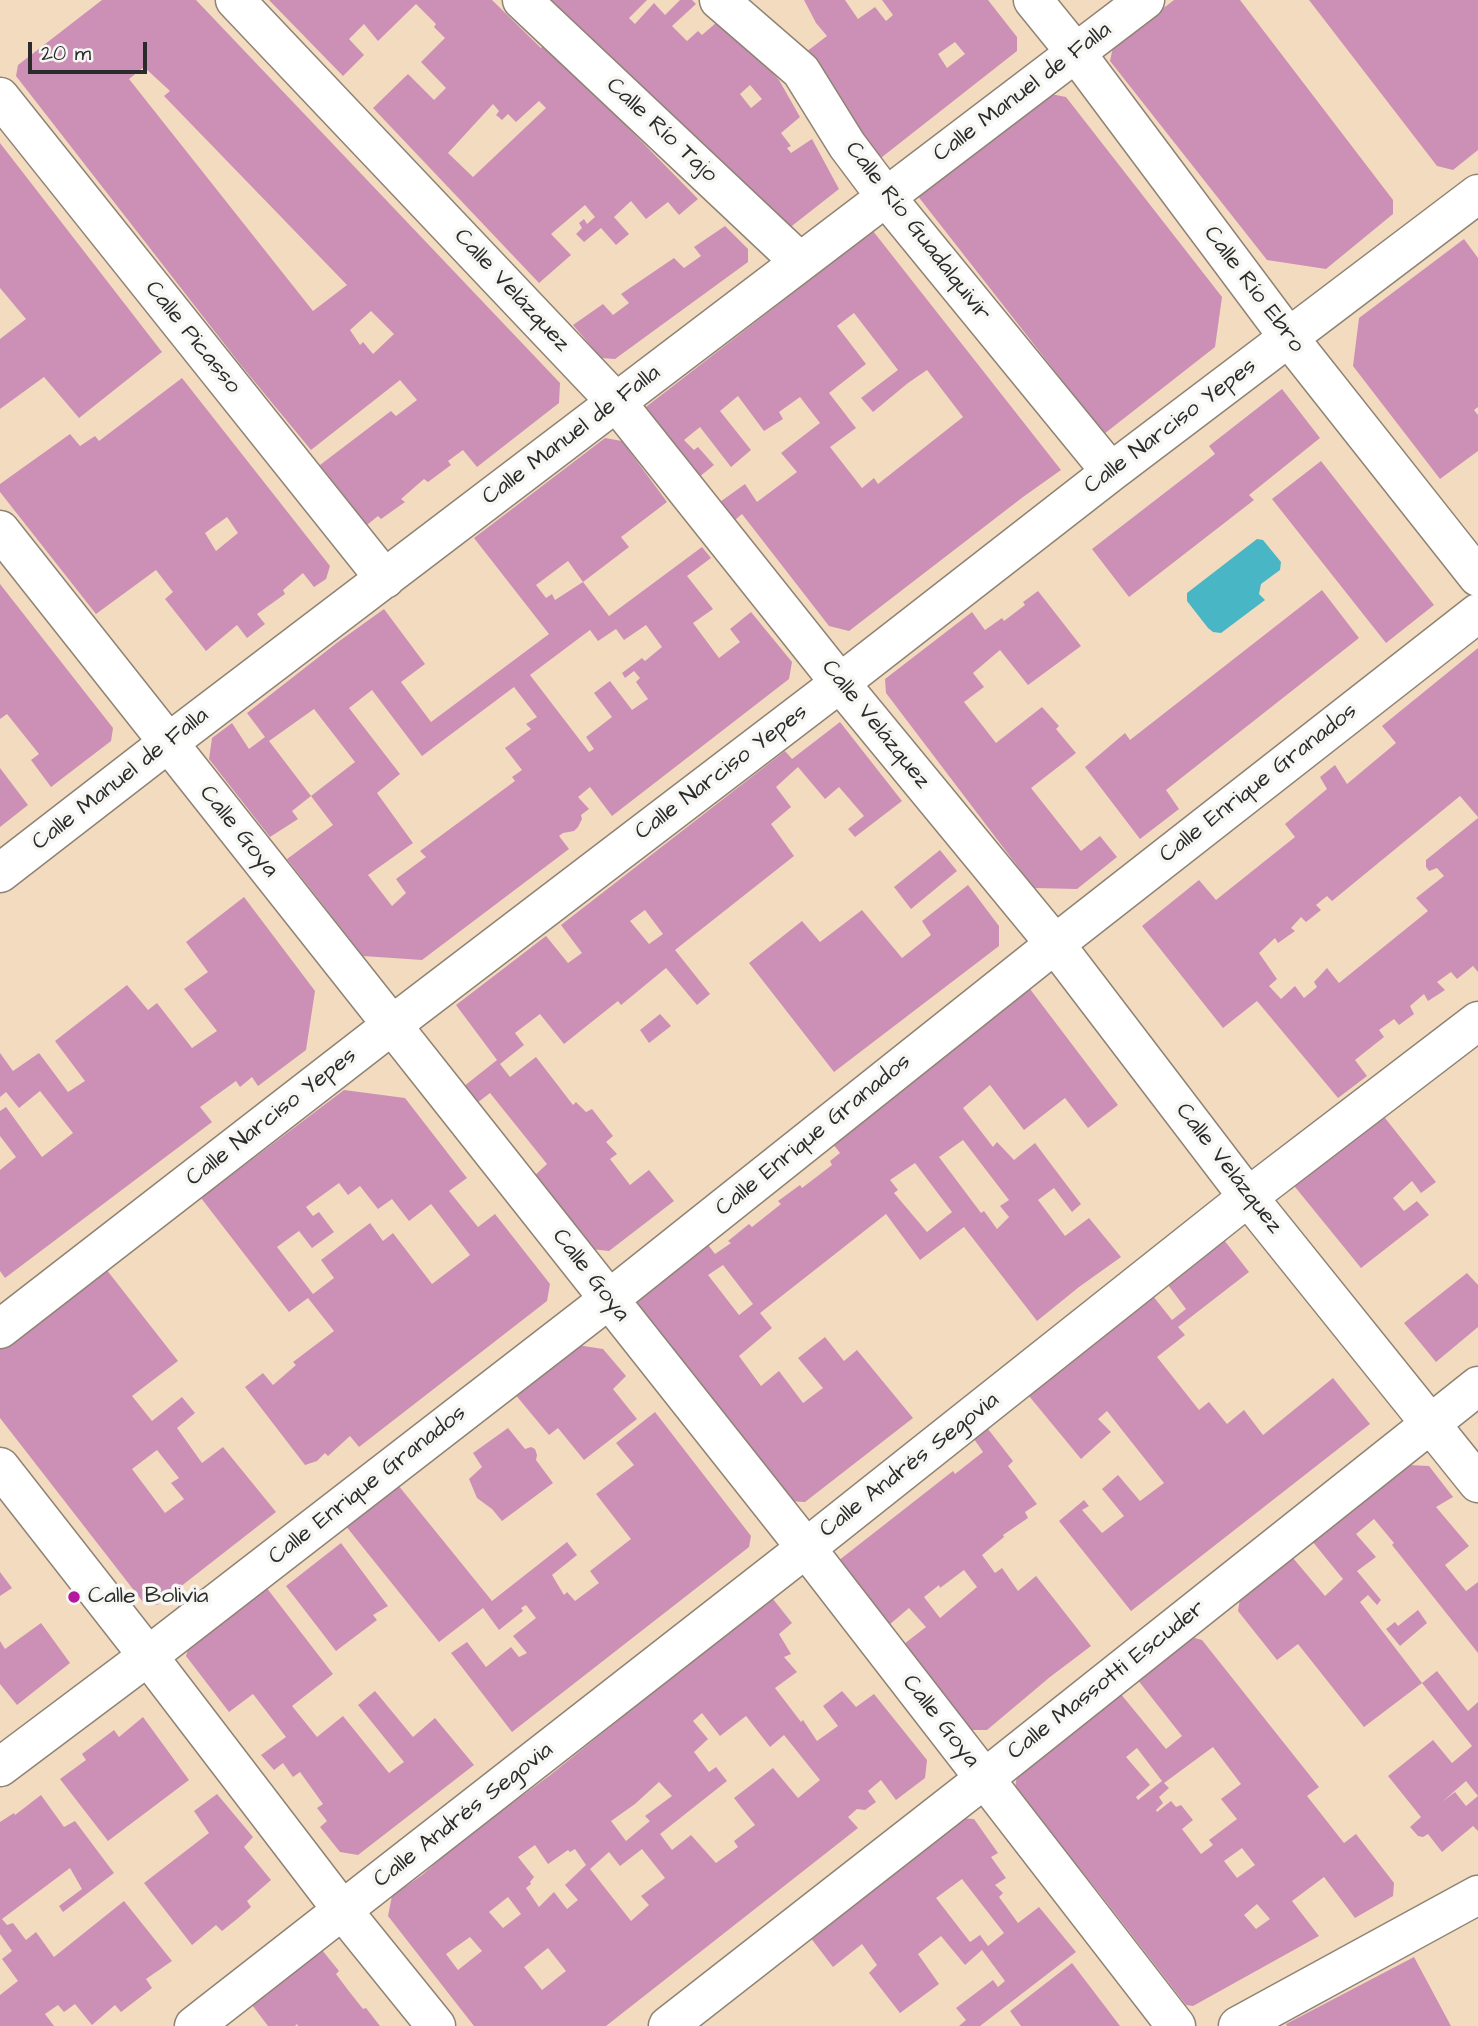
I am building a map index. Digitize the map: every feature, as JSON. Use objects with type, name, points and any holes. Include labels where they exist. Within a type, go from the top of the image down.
[{"type":"street","name":"Calle Velázquez","points":[[235,0],[617,403],[840,682],[1055,944],[1248,1197],[1478,1483]]},
{"type":"street","name":"Calle Río Tajo","points":[[522,0],[800,262]]},
{"type":"street","name":"Calle Río Guadalquivir","points":[[719,0],[801,71],[847,145],[886,197],[1111,471]]},
{"type":"street","name":"Calle Río Ebro","points":[[1033,0],[1076,53],[1289,338],[1478,576]]},
{"type":"street","name":"Calle Manuel de Falla","points":[[0,873],[1145,0]]},
{"type":"street","name":"Calle Picasso","points":[[0,97],[385,579]]},
{"type":"street","name":"Calle Narciso Yepes","points":[[0,1329],[1111,471],[1478,194]]},
{"type":"street","name":"Calle Goya","points":[[0,530],[806,1548],[1176,2026]]},
{"type":"street","name":"Calle Enrique Granados","points":[[0,1767],[148,1656],[608,1300],[1055,944],[1478,613]]},
{"type":"street","name":"Calle Andrés Segovia","points":[[194,2026],[806,1548],[1248,1197],[1478,1021]]},
{"type":"street","name":"Calle Massotti Escuder","points":[[668,2026],[984,1779],[1478,1386]]},
{"type":"street","points":[[0,1467],[342,1911],[436,2026]]},
{"type":"street","points":[[1237,2026],[1478,1895]]},
{"type":"water","points":[[1257,539],[1263,540],[1281,562],[1280,570],[1261,584],[1259,594],[1265,600],[1221,633],[1213,632],[1187,601],[1187,593]]},
{"type":"building","points":[[102,0],[196,0],[560,383],[559,403],[477,467],[463,450],[448,461],[451,465],[428,482],[424,479],[401,499],[405,502],[381,519],[378,516],[367,525],[320,465],[391,411],[396,416],[417,400],[400,380],[311,450],[240,364],[16,76],[18,65]],"holes":[[[144,67],[170,91],[164,96],[347,285],[313,311],[129,79]],[[371,311],[394,334],[373,354],[363,342],[360,345],[350,330]]]},
{"type":"building","points":[[269,0],[492,0],[541,48],[546,44],[698,199],[679,215],[668,202],[646,219],[631,201],[614,217],[629,234],[616,245],[601,228],[584,242],[576,234],[582,228],[579,223],[584,219],[587,224],[595,217],[585,205],[551,234],[571,255],[539,283],[373,108],[408,74],[434,100],[446,88],[421,62],[445,38],[434,27],[436,24],[416,4],[378,41],[364,24],[349,39],[364,55],[343,76]],"holes":[[[539,101],[546,108],[473,177],[448,153],[493,104],[499,111],[496,115],[502,120],[508,114],[516,122]]]},
{"type":"building","points":[[538,0],[647,0],[629,18],[635,24],[654,3],[665,15],[680,0],[692,0],[696,4],[672,26],[687,41],[698,31],[702,35],[717,22],[764,63],[779,80],[800,117],[781,133],[791,146],[787,148],[791,153],[812,139],[839,189],[788,229]],"holes":[[[750,85],[762,99],[751,108],[740,94]]]},
{"type":"building","points":[[804,0],[845,0],[858,19],[875,7],[886,21],[893,15],[882,0],[988,0],[1017,37],[1017,51],[877,161],[802,55],[827,36],[816,23]],"holes":[[[955,42],[965,54],[947,68],[938,54]]]},
{"type":"building","points":[[1174,0],[1240,0],[1393,200],[1393,214],[1326,269],[1267,260],[1110,61],[1113,47]]},
{"type":"building","points":[[1309,0],[1478,0],[1478,150],[1453,170],[1437,166]]},
{"type":"building","points":[[1051,94],[1066,97],[1222,297],[1215,347],[1104,434],[917,195]]},
{"type":"building","points":[[0,143],[162,352],[79,418],[44,377],[0,409],[0,339],[26,319],[0,288]]},
{"type":"building","points":[[725,226],[748,249],[748,262],[615,359],[601,358],[573,325],[603,304],[613,315],[629,303],[621,294],[674,258],[684,268],[701,256],[694,247]]},
{"type":"building","points":[[873,231],[1061,470],[849,631],[829,626],[742,514],[735,520],[720,502],[745,484],[757,502],[797,472],[781,453],[820,423],[800,397],[779,412],[783,419],[764,431],[738,396],[720,411],[751,450],[731,467],[700,427],[684,440],[694,450],[698,447],[714,465],[688,486],[642,410]],"holes":[[[854,313],[898,370],[861,398],[873,412],[927,370],[963,417],[878,484],[874,478],[862,488],[830,447],[856,428],[829,393],[866,364],[837,326]]]},
{"type":"building","points":[[1464,239],[1478,258],[1478,407],[1474,410],[1478,415],[1478,451],[1440,479],[1353,366],[1359,318]]},
{"type":"building","points":[[182,378],[330,566],[326,579],[314,587],[303,573],[283,590],[285,594],[257,614],[265,624],[247,638],[237,625],[206,651],[165,599],[173,592],[156,570],[96,614],[0,492],[0,484],[70,434],[80,446],[95,436],[99,441]],"holes":[[[227,517],[238,533],[216,551],[205,533]]]},
{"type":"building","points":[[1282,389],[1320,438],[1249,495],[1254,500],[1129,597],[1092,549],[1215,454],[1209,446]]},
{"type":"building","points":[[605,438],[622,441],[667,502],[621,537],[629,547],[583,582],[609,616],[702,547],[711,558],[687,576],[713,609],[693,623],[719,658],[740,642],[730,629],[751,612],[792,662],[789,679],[612,816],[590,787],[578,797],[589,809],[581,815],[578,827],[559,836],[569,849],[422,960],[363,956],[287,859],[333,825],[311,796],[292,811],[298,819],[270,837],[209,759],[212,738],[232,723],[249,749],[265,737],[247,713],[384,609],[425,664],[401,682],[431,722],[549,634],[474,538]],"holes":[[[568,561],[583,582],[555,600],[552,594],[546,598],[536,585]],[[646,625],[662,647],[645,661],[642,658],[622,673],[625,678],[634,671],[640,678],[636,682],[648,699],[632,710],[610,681],[594,693],[612,717],[586,737],[594,749],[589,752],[530,675],[590,630],[598,641],[616,629],[624,640]],[[514,687],[537,717],[526,724],[531,729],[505,748],[522,770],[512,777],[515,781],[420,851],[426,857],[396,879],[406,893],[392,906],[368,875],[413,843],[377,793],[400,774],[349,708],[372,690],[422,756]],[[314,709],[355,762],[311,796],[269,741]]]},
{"type":"building","points":[[1321,461],[1434,605],[1386,643],[1272,499]]},
{"type":"building","points":[[0,584],[113,728],[111,741],[51,787],[31,760],[39,754],[7,714],[0,719]]},
{"type":"building","points":[[1322,590],[1359,638],[1166,790],[1179,809],[1140,839],[1085,767],[1125,733],[1130,740]]},
{"type":"building","points":[[1038,591],[1081,646],[1028,685],[1000,650],[973,673],[984,687],[964,702],[996,743],[1042,707],[1059,726],[1056,729],[1076,753],[1031,788],[1081,851],[1100,836],[1117,857],[1077,889],[1034,888],[886,693],[885,679],[972,612],[985,630],[1002,618],[1004,621]]},
{"type":"building","points":[[1478,648],[1478,817],[1460,796],[1332,901],[1327,896],[1316,905],[1321,910],[1306,922],[1301,917],[1291,928],[1295,931],[1278,943],[1275,938],[1259,953],[1277,979],[1269,986],[1281,999],[1295,986],[1304,998],[1317,987],[1314,982],[1327,968],[1339,983],[1428,911],[1416,898],[1444,876],[1437,868],[1429,871],[1426,860],[1478,818],[1478,972],[1473,966],[1457,979],[1451,972],[1437,982],[1445,990],[1428,1001],[1424,994],[1410,1006],[1414,1014],[1399,1025],[1394,1019],[1379,1030],[1384,1037],[1355,1060],[1367,1076],[1338,1098],[1257,1001],[1223,1028],[1142,926],[1199,880],[1216,900],[1295,837],[1285,824],[1327,789],[1320,777],[1335,765],[1347,784],[1396,743],[1382,726]]},
{"type":"building","points":[[840,722],[902,801],[855,837],[848,829],[864,816],[839,787],[825,799],[798,767],[776,787],[791,807],[771,824],[794,856],[675,950],[710,994],[697,1005],[666,968],[621,1005],[618,1001],[564,1044],[540,1014],[515,1033],[524,1045],[500,1064],[510,1077],[536,1057],[573,1105],[576,1102],[586,1112],[592,1109],[613,1136],[606,1142],[617,1154],[610,1159],[630,1185],[649,1170],[674,1201],[609,1251],[591,1249],[533,1177],[547,1164],[490,1093],[477,1103],[463,1087],[497,1060],[456,1005],[546,936],[568,963],[582,953],[561,925],[785,751],[792,759]],"holes":[[[645,910],[663,934],[649,944],[630,921]]]},
{"type":"building","points":[[0,768],[28,805],[0,827]]},
{"type":"building","points":[[940,850],[957,871],[911,909],[894,887]]},
{"type":"building","points":[[968,885],[999,926],[999,946],[834,1072],[749,963],[802,921],[820,942],[862,910],[902,958],[931,935],[922,921]]},
{"type":"building","points":[[244,897],[315,991],[306,1050],[258,1086],[252,1077],[240,1087],[236,1081],[200,1107],[212,1122],[5,1278],[0,1271],[0,1170],[16,1157],[0,1136],[0,1111],[6,1107],[42,1157],[73,1133],[40,1091],[19,1108],[6,1092],[0,1097],[0,1053],[13,1071],[39,1053],[68,1092],[85,1081],[55,1041],[127,985],[148,1010],[157,1003],[192,1048],[217,1031],[184,989],[208,972],[186,942]]},
{"type":"building","points":[[1030,989],[1118,1105],[1088,1128],[1065,1098],[1024,1130],[990,1085],[963,1108],[993,1147],[997,1142],[1014,1160],[1035,1143],[1081,1204],[1072,1212],[1054,1188],[1038,1200],[1065,1236],[1089,1218],[1121,1257],[1037,1321],[964,1227],[920,1260],[886,1214],[760,1313],[772,1328],[739,1356],[761,1386],[779,1371],[803,1403],[823,1388],[798,1358],[825,1337],[844,1361],[857,1350],[913,1418],[805,1502],[787,1501],[635,1309],[639,1296],[706,1242],[715,1254],[731,1243],[728,1241],[749,1224],[752,1227],[781,1204],[778,1201],[800,1185],[802,1188],[832,1165],[830,1161],[840,1153],[833,1144]],"holes":[[[963,1140],[1009,1200],[1000,1206],[1009,1217],[997,1229],[984,1211],[981,1213],[939,1157]],[[915,1163],[952,1212],[927,1232],[894,1193],[898,1190],[890,1180]],[[723,1265],[753,1304],[739,1315],[708,1275]]]},
{"type":"building","points":[[660,1014],[671,1026],[649,1043],[640,1030]]},
{"type":"building","points":[[344,1090],[405,1098],[467,1178],[449,1191],[478,1227],[495,1214],[550,1284],[547,1301],[359,1447],[350,1436],[328,1456],[325,1453],[317,1461],[305,1465],[245,1387],[263,1373],[273,1385],[296,1365],[293,1362],[334,1331],[308,1298],[289,1312],[201,1198]],"holes":[[[339,1183],[348,1195],[360,1186],[378,1209],[392,1199],[409,1221],[431,1204],[470,1255],[432,1284],[393,1233],[383,1241],[370,1223],[321,1260],[334,1278],[313,1294],[277,1247],[299,1231],[312,1248],[334,1232],[319,1212],[313,1216],[306,1207]]]},
{"type":"building","points":[[1381,1113],[1436,1182],[1421,1193],[1412,1181],[1393,1198],[1404,1211],[1417,1201],[1429,1215],[1361,1268],[1291,1182]]},
{"type":"building","points":[[1224,1240],[1249,1272],[1178,1327],[1185,1335],[1157,1357],[1199,1410],[1209,1402],[1227,1424],[1244,1410],[1263,1435],[1333,1378],[1370,1424],[1131,1611],[1059,1521],[1084,1500],[1089,1506],[1082,1510],[1102,1533],[1124,1516],[1102,1489],[1118,1475],[1140,1501],[1164,1483],[1107,1411],[1098,1419],[1111,1432],[1081,1459],[1029,1396],[1153,1296],[1172,1320],[1186,1309],[1168,1285]]},
{"type":"building","points":[[106,1269],[178,1361],[132,1396],[152,1421],[182,1397],[195,1413],[177,1428],[202,1463],[223,1447],[276,1512],[157,1605],[143,1602],[0,1418],[0,1348]],"holes":[[[157,1450],[179,1478],[171,1483],[184,1499],[165,1513],[132,1469]]]},
{"type":"building","points":[[1467,1273],[1478,1285],[1478,1327],[1436,1362],[1404,1323]]},
{"type":"building","points":[[577,1345],[603,1349],[626,1376],[613,1389],[637,1419],[584,1460],[558,1428],[549,1435],[514,1393]]},
{"type":"building","points":[[655,1412],[751,1536],[749,1547],[512,1732],[451,1653],[467,1642],[486,1667],[511,1647],[519,1657],[527,1653],[513,1636],[536,1618],[526,1605],[521,1608],[523,1611],[499,1630],[483,1608],[439,1642],[345,1525],[398,1485],[492,1601],[567,1542],[577,1555],[552,1575],[564,1595],[567,1592],[575,1601],[599,1583],[590,1571],[631,1539],[596,1494],[634,1465],[616,1443]]},
{"type":"building","points":[[508,1428],[525,1449],[535,1449],[536,1460],[553,1483],[502,1521],[477,1498],[469,1479],[482,1467],[473,1453]]},
{"type":"building","points":[[988,1429],[1013,1461],[1008,1466],[1037,1504],[1025,1512],[1028,1518],[1003,1535],[1004,1537],[982,1555],[995,1573],[1002,1568],[1018,1591],[1036,1576],[1091,1646],[987,1730],[972,1730],[904,1644],[926,1627],[909,1608],[889,1625],[838,1561],[953,1471],[955,1474],[983,1452],[974,1439]],"holes":[[[964,1570],[977,1587],[940,1618],[924,1597]]]},
{"type":"building","points":[[1408,1465],[1429,1466],[1453,1497],[1436,1507],[1469,1546],[1445,1565],[1466,1591],[1478,1582],[1478,1653],[1374,1519],[1356,1534],[1376,1557],[1357,1571],[1381,1600],[1377,1605],[1368,1595],[1360,1602],[1422,1683],[1364,1727],[1298,1644],[1277,1660],[1238,1611],[1240,1598],[1293,1558],[1325,1596],[1343,1579],[1312,1541]]},
{"type":"building","points":[[341,1543],[388,1606],[373,1615],[377,1620],[336,1651],[286,1586]]},
{"type":"building","points":[[0,1572],[12,1588],[0,1596]]},
{"type":"building","points":[[266,1587],[333,1674],[292,1706],[317,1737],[343,1716],[389,1773],[404,1762],[358,1705],[375,1691],[413,1737],[435,1718],[474,1765],[358,1855],[340,1852],[320,1827],[327,1821],[317,1808],[323,1804],[300,1772],[293,1777],[283,1763],[274,1770],[261,1755],[286,1737],[253,1694],[229,1712],[186,1656],[188,1649]]},
{"type":"building","points":[[773,1599],[792,1623],[779,1634],[791,1654],[784,1657],[797,1672],[775,1688],[817,1741],[838,1726],[823,1706],[842,1691],[856,1707],[874,1694],[927,1760],[925,1778],[896,1800],[881,1780],[868,1791],[876,1802],[865,1810],[857,1809],[848,1817],[858,1828],[606,2026],[474,2026],[388,1916],[392,1896],[422,1875],[463,1839],[549,1776],[750,1614]],"holes":[[[702,1713],[720,1736],[746,1716],[770,1747],[784,1735],[820,1780],[798,1798],[773,1768],[734,1798],[755,1825],[734,1841],[738,1847],[716,1863],[691,1835],[672,1850],[660,1834],[727,1781],[716,1767],[709,1772],[694,1752],[708,1739],[693,1721]],[[659,1782],[672,1796],[645,1816],[650,1821],[626,1841],[611,1821]],[[535,1845],[548,1864],[568,1850],[570,1852],[575,1849],[586,1865],[565,1885],[578,1900],[567,1909],[554,1892],[539,1907],[526,1888],[534,1877],[518,1857]],[[642,1849],[665,1878],[641,1896],[649,1905],[631,1921],[590,1869],[609,1852],[620,1866]],[[508,1897],[521,1914],[503,1928],[489,1912]],[[470,1937],[482,1951],[458,1970],[446,1954]],[[548,1948],[566,1971],[542,1990],[524,1967]]]},
{"type":"building","points":[[1418,1610],[1427,1623],[1400,1646],[1386,1629],[1395,1622],[1398,1626]]},
{"type":"building","points":[[41,1623],[70,1663],[17,1705],[0,1684],[0,1641],[5,1649]]},
{"type":"building","points":[[1188,1636],[1202,1640],[1319,1787],[1307,1796],[1344,1843],[1356,1834],[1394,1883],[1393,1896],[1355,1918],[1324,1877],[1292,1901],[1319,1936],[1193,2006],[1186,2005],[1015,1789],[1017,1774],[1120,1693],[1166,1749],[1182,1736],[1137,1679]],"holes":[[[1213,1747],[1241,1784],[1221,1799],[1237,1819],[1209,1840],[1213,1845],[1201,1854],[1182,1829],[1193,1820],[1181,1805],[1176,1807],[1171,1801],[1157,1812],[1163,1803],[1159,1797],[1169,1788],[1164,1783]],[[1137,1748],[1162,1781],[1138,1800],[1136,1797],[1150,1785],[1126,1757]],[[1242,1848],[1255,1865],[1237,1878],[1224,1861]],[[1257,1904],[1270,1919],[1256,1929],[1244,1915]]]},
{"type":"building","points":[[1437,1671],[1468,1711],[1478,1702],[1478,1796],[1478,1831],[1473,1826],[1442,1852],[1428,1834],[1418,1836],[1410,1827],[1421,1817],[1388,1776],[1433,1740],[1452,1763],[1472,1746],[1422,1683]],"holes":[[[1466,1781],[1478,1796],[1466,1806],[1455,1792],[1442,1802]]]},
{"type":"building","points":[[143,1717],[189,1780],[108,1841],[60,1779],[86,1760],[82,1754],[114,1730],[119,1737]]},
{"type":"building","points":[[217,1794],[253,1837],[244,1847],[271,1880],[247,1901],[251,1907],[237,1919],[222,1931],[216,1925],[192,1945],[144,1883],[209,1833],[194,1811]]},
{"type":"building","points":[[41,1795],[64,1827],[75,1821],[114,1873],[63,1912],[59,1906],[82,1889],[70,1868],[2,1919],[7,1925],[13,1923],[26,1940],[36,1932],[54,1957],[124,1901],[172,1961],[146,1979],[152,1988],[121,2012],[115,2005],[92,2025],[75,2004],[64,2012],[58,2005],[45,2014],[54,2026],[0,2026],[0,1995],[18,1981],[2,1959],[12,1951],[0,1934],[0,1822],[14,1813],[15,1815]]},
{"type":"building","points":[[958,1818],[974,1819],[998,1853],[991,1857],[1006,1878],[995,1885],[1003,1893],[999,1897],[1018,1923],[1039,1907],[1076,1952],[980,2026],[959,2026],[966,2020],[956,2008],[993,1980],[998,1987],[1005,1981],[982,1950],[965,1965],[941,1936],[918,1954],[939,1984],[900,2013],[869,1973],[877,1965],[862,1944],[833,1967],[810,1937]],"holes":[[[962,1879],[1004,1933],[988,1946],[980,1935],[970,1942],[936,1898]]]},
{"type":"building","points":[[322,1950],[339,1971],[336,1974],[348,1990],[380,2026],[268,2026],[252,2005]]},
{"type":"building","points":[[1414,1957],[1451,2026],[1287,2026],[1286,2024]]},
{"type":"building","points":[[1072,1963],[1120,2026],[1021,2026],[1010,2011]]},
{"type":"place","name":"Calle Bolivia","points":[[74,1597]]}]
